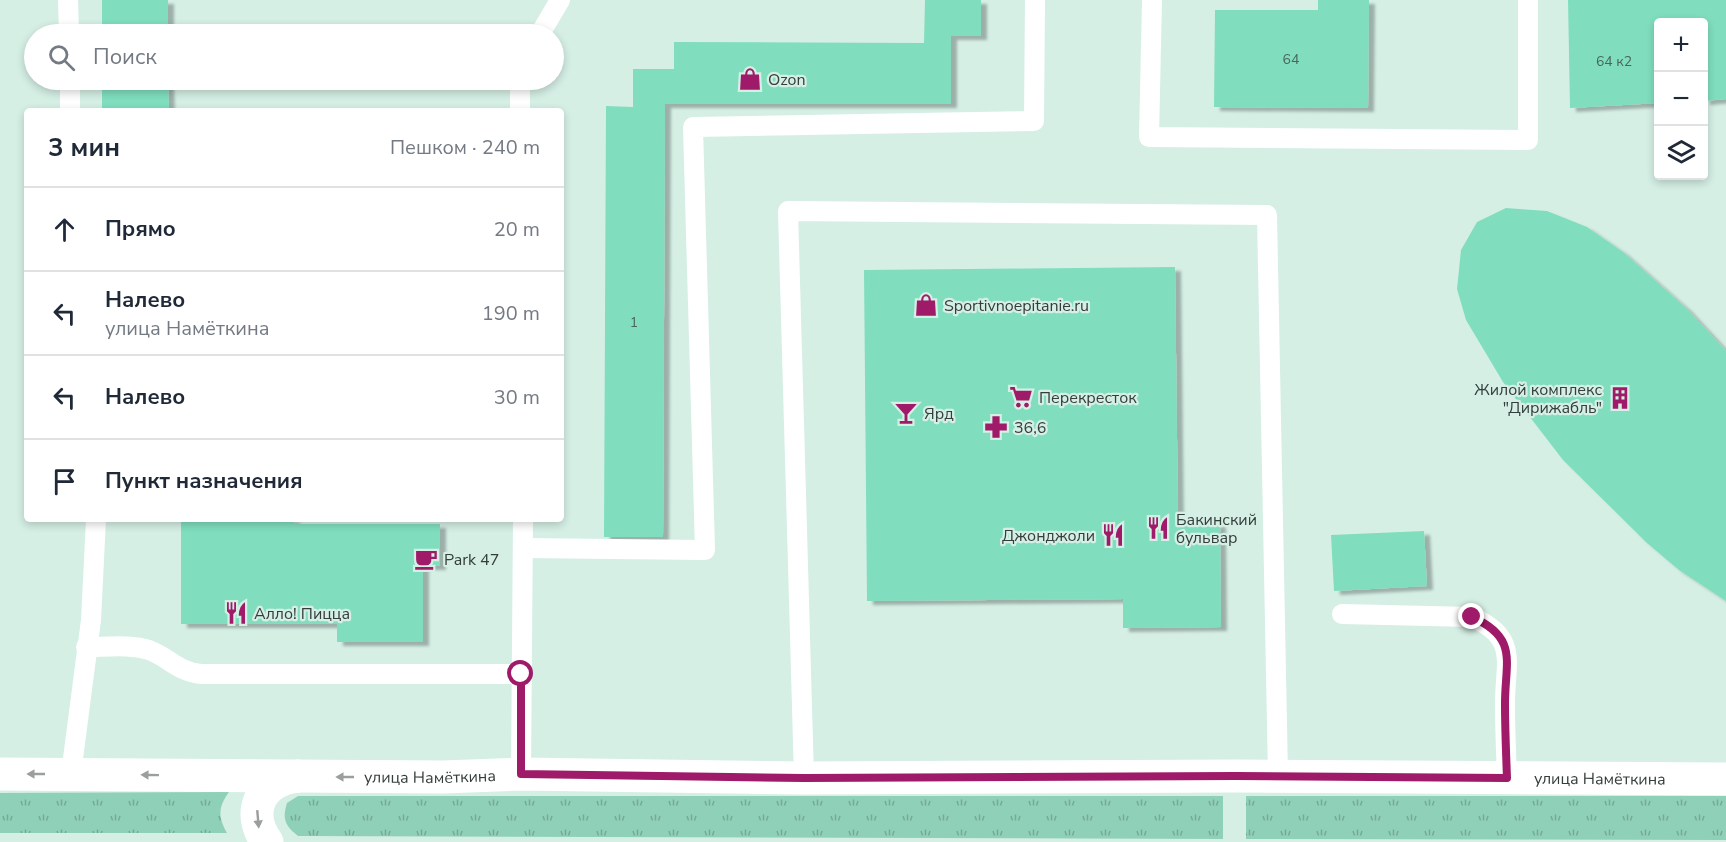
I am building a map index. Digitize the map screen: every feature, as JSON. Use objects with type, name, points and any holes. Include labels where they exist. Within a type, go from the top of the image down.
[{"type":"street","name":"улица Намёткина","points":[[0,774],[1726,779]]},
{"type":"street","points":[[267,842],[260,832],[256,819],[257,806],[263,794],[272,784],[284,778],[298,776]]},
{"type":"lane","points":[[68,0],[69,24]]},
{"type":"lane","points":[[546,24],[560,0]]},
{"type":"lane","points":[[523,548],[705,550],[693,127],[1034,121],[1035,0]]},
{"type":"lane","points":[[1152,0],[1149,137],[1528,140],[1528,0]]},
{"type":"lane","points":[[70,90],[70,108]]},
{"type":"lane","points":[[520,90],[520,108]]},
{"type":"lane","points":[[804,778],[788,211],[1268,215],[1278,776]]},
{"type":"lane","points":[[72,774],[92,609],[96,522]]},
{"type":"lane","points":[[521,774],[523,522]]},
{"type":"lane","points":[[1342,614],[1472,617],[1489,624],[1500,637],[1508,653],[1505,701],[1507,778]]},
{"type":"lane","points":[[87,647],[144,649],[164,658],[182,671],[201,674],[521,674]]},
{"type":"green space","points":[[229,792],[220,812],[227,833],[0,833],[0,793]]},
{"type":"green space","points":[[298,796],[1223,796],[1223,839],[298,836],[287,825],[285,814],[287,803]]},
{"type":"green space","points":[[1246,796],[1726,796],[1726,840],[1246,839]]},
{"type":"building","points":[[102,0],[168,0],[168,24],[102,24]]},
{"type":"building","points":[[925,0],[981,0],[981,36],[951,36],[951,104],[665,104],[663,537],[604,537],[606,106],[633,107],[633,69],[674,69],[674,42],[924,43]]},
{"type":"building","points":[[1318,0],[1369,0],[1368,108],[1214,107],[1215,10],[1318,10]]},
{"type":"building","points":[[1568,0],[1726,0],[1726,99],[1708,101],[1708,18],[1654,18],[1654,103],[1570,108]]},
{"type":"building","points":[[102,90],[168,90],[169,108],[102,108]]},
{"type":"building","name":"Жилой комплекс \"Дирижабль\"","points":[[1506,208],[1547,211],[1587,227],[1623,252],[1686,308],[1726,351],[1726,601],[1679,570],[1647,543],[1563,460],[1503,382],[1466,320],[1457,289],[1461,250],[1477,222]]},
{"type":"building","name":"Перекресток","points":[[1175,267],[1178,524],[1220,523],[1221,627],[1123,628],[1123,599],[867,601],[864,270]]},
{"type":"building","points":[[181,522],[440,524],[440,566],[423,566],[423,642],[337,642],[337,624],[181,624]]},
{"type":"building","points":[[1424,531],[1427,586],[1334,591],[1331,535]]},
{"type":"place","name":"Ozon","points":[[750,79]]},
{"type":"place","name":"Sportivnoepitanie.ru","points":[[926,305]]},
{"type":"place","name":"Перекресток","points":[[1021,397]]},
{"type":"place","name":"Жилой комплекс \"Дирижабль\"","points":[[1620,398]]},
{"type":"place","name":"Ярд","points":[[906,413]]},
{"type":"place","name":"36,6","points":[[996,427]]},
{"type":"place","name":"Бакинский бульвар","points":[[1158,528]]},
{"type":"place","name":"Джонджоли","points":[[1113,535]]},
{"type":"place","name":"Park 47","points":[[426,559]]},
{"type":"place","name":"Алло! Пицца","points":[[236,613]]},
{"type":"route","points":[[521,674],[521,774],[804,778],[1236,776],[1507,778],[1505,701],[1508,653],[1500,637],[1489,624],[1472,617]]}]
